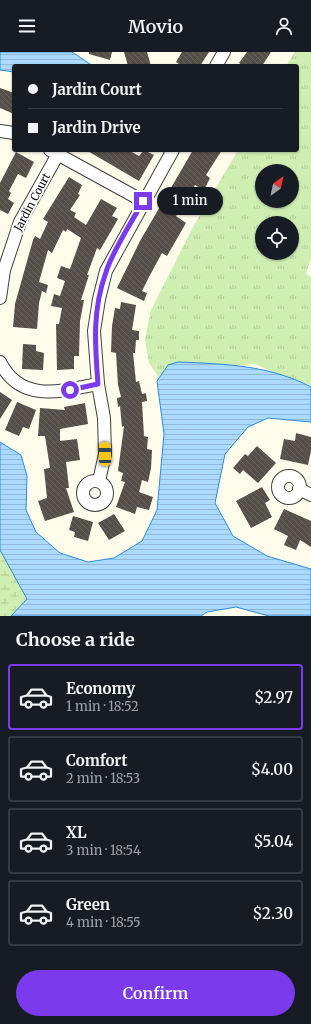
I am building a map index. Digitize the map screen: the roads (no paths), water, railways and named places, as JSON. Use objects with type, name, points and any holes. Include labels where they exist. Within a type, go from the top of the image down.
[{"type":"street","points":[[217,64],[224,52]]},
{"type":"street","points":[[0,131],[12,132]]},
{"type":"street","points":[[54,152],[143,201]]},
{"type":"street","name":"Jardin Court","points":[[0,298],[4,270],[20,222],[54,152]]},
{"type":"street","points":[[99,482],[105,454],[104,418],[98,384],[94,331],[102,285],[106,271],[171,152]]},
{"type":"street","points":[[0,362],[11,378],[23,387],[39,392],[55,392],[98,384]]},
{"type":"street","points":[[299,489],[311,495]]},
{"type":"water","points":[[0,52],[72,52],[90,64],[12,64],[12,72],[0,70]]},
{"type":"water","points":[[178,362],[230,365],[263,370],[279,374],[311,387],[311,422],[268,418],[248,427],[225,454],[215,503],[233,536],[267,556],[311,569],[311,616],[269,616],[236,607],[207,612],[201,616],[11,616],[27,599],[0,550],[0,442],[21,455],[27,476],[26,510],[36,532],[60,553],[88,562],[114,558],[142,541],[157,510],[164,434],[157,381],[168,365]]}]
